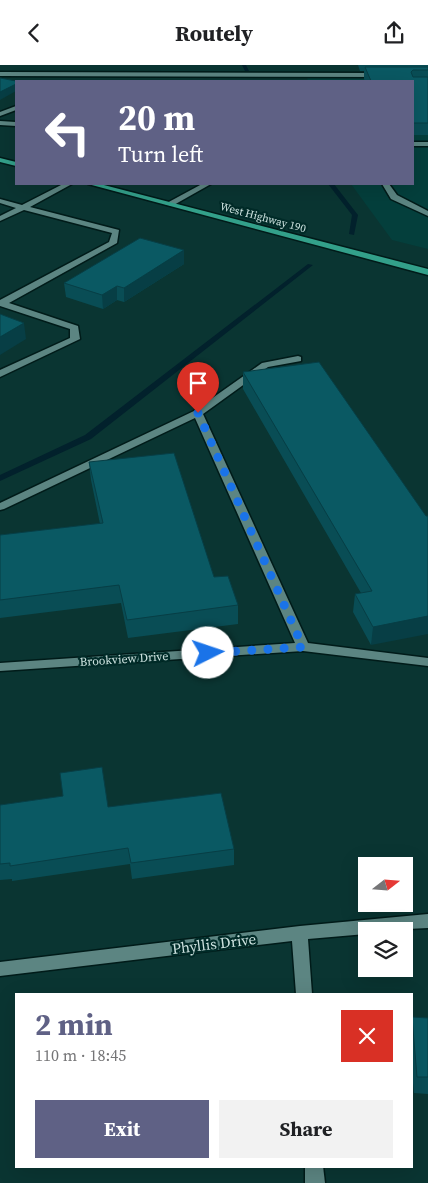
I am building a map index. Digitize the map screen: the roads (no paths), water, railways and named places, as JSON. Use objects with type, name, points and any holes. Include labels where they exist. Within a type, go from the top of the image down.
[{"type":"main road","points":[[0,160],[15,164]]},
{"type":"main road","name":"West Highway 190","points":[[96,185],[428,272]]},
{"type":"street","points":[[206,65],[220,75]]},
{"type":"street","points":[[147,75],[148,66]]},
{"type":"street","points":[[0,74],[109,67]]},
{"type":"street","points":[[60,69],[137,78],[147,75],[388,75]]},
{"type":"street","points":[[2,112],[15,108]]},
{"type":"street","points":[[0,123],[15,124]]},
{"type":"street","points":[[414,145],[428,144]]},
{"type":"street","points":[[0,219],[66,185]]},
{"type":"street","points":[[170,204],[205,185]]},
{"type":"street","points":[[386,185],[394,197],[428,215]]},
{"type":"street","points":[[0,201],[116,232],[113,243],[0,303]]},
{"type":"street","points":[[0,303],[74,328],[75,339],[0,374]]},
{"type":"street","points":[[0,507],[198,413],[265,365],[298,359]]},
{"type":"street","points":[[198,413],[303,647]]},
{"type":"street","name":"Brookview Drive","points":[[0,667],[303,647],[428,662]]},
{"type":"street","name":"Phyllis Drive","points":[[0,969],[300,933],[428,921]]},
{"type":"street","points":[[300,933],[304,993]]},
{"type":"street","points":[[314,1168],[315,1183]]},
{"type":"waterway","points":[[244,65],[247,70]]},
{"type":"waterway","points":[[332,185],[355,215],[352,234]]},
{"type":"waterway","points":[[0,478],[88,437],[310,265]]}]
